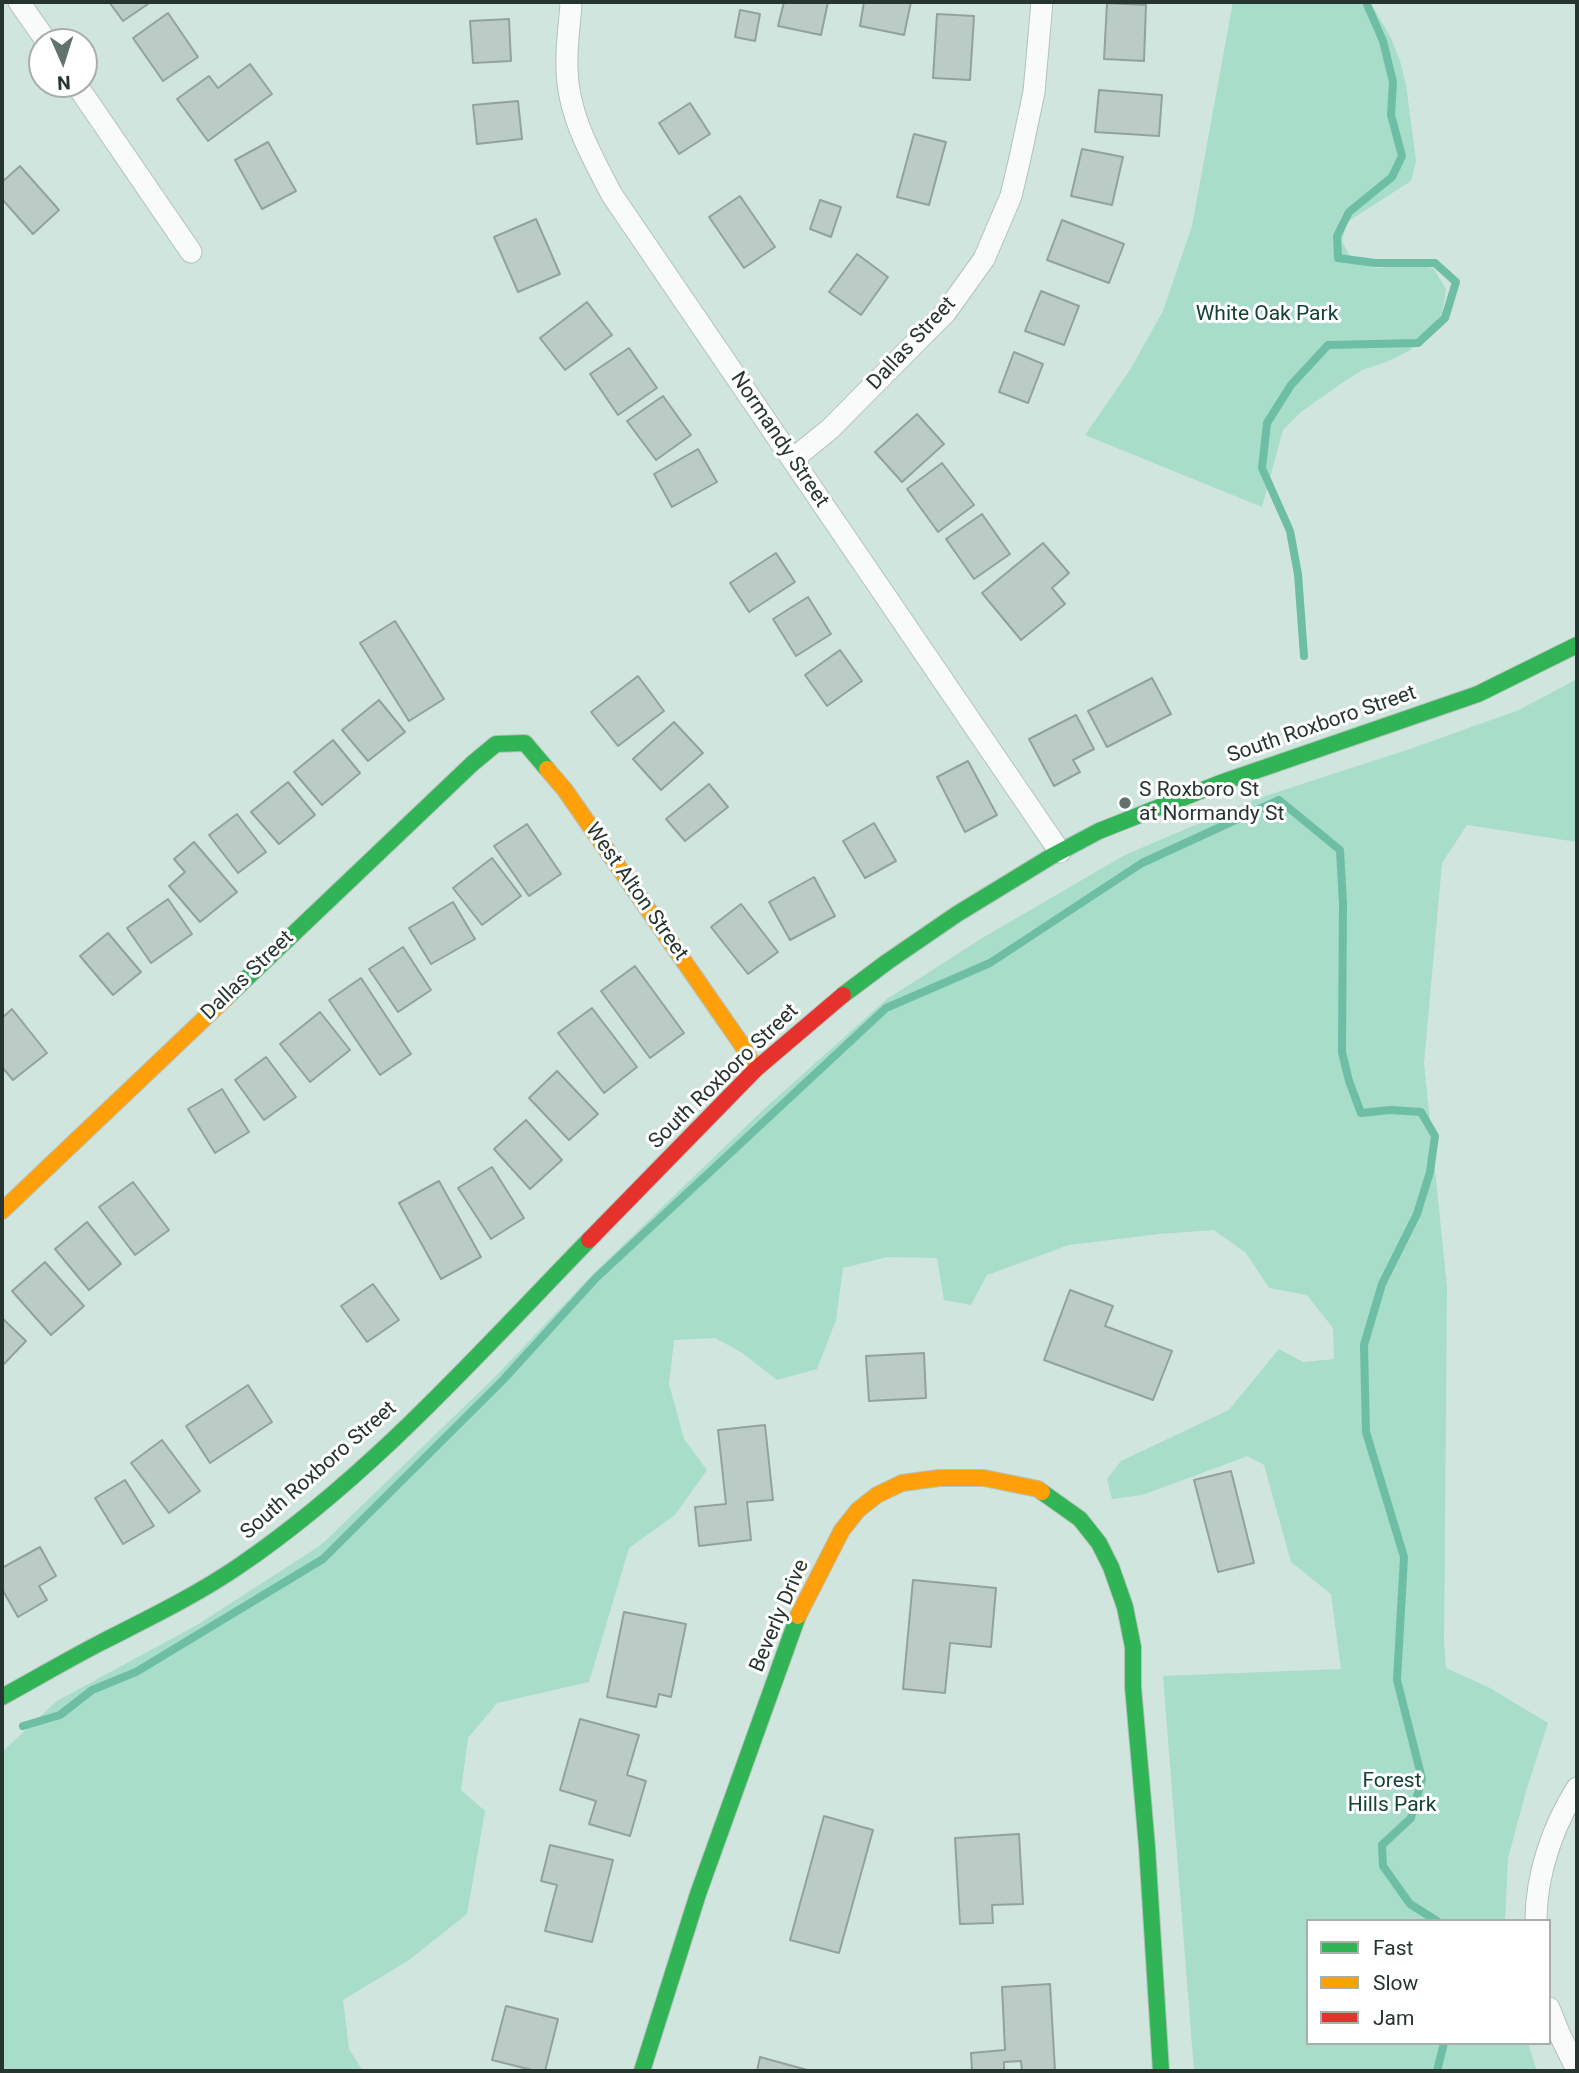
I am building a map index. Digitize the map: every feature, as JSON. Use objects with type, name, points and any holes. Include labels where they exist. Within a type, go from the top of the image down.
[{"type":"street","points":[[19,2],[37,28]]},
{"type":"street","name":"Normandy Street","points":[[571,2],[567,67],[569,93],[590,153],[612,195],[1060,852]]},
{"type":"street","name":"Dallas Street","points":[[793,460],[830,429],[946,312],[984,259],[1012,196],[1034,92],[1042,2]]},
{"type":"street","points":[[86,98],[191,252]]},
{"type":"street","name":"South Roxboro Street","points":[[2,1697],[180,1603],[240,1566],[309,1513],[420,1413],[789,1038],[858,983],[928,933],[1000,886],[1120,821],[1211,786],[1478,694],[1577,645]]},
{"type":"street","name":"West Alton Street","points":[[496,744],[525,743],[565,790],[756,1069]]},
{"type":"street","name":"Dallas Street","points":[[2,1211],[496,744]]},
{"type":"street","name":"Beverly Drive","points":[[642,2071],[698,1894],[802,1606],[842,1531],[858,1510],[877,1495],[902,1483],[939,1478],[984,1478],[1038,1489],[1080,1519],[1111,1566],[1125,1607],[1133,1647],[1133,1687],[1147,1847],[1161,2071]]},
{"type":"street","points":[[1536,1919],[1541,1876],[1548,1847],[1577,1787]]},
{"type":"street","points":[[1551,2013],[1577,2070]]},
{"type":"green space","name":"White Oak Park","points":[[1233,2],[1370,2],[1391,38],[1400,61],[1406,85],[1416,161],[1411,181],[1347,222],[1342,241],[1353,263],[1376,268],[1414,265],[1433,268],[1446,289],[1442,314],[1428,334],[1409,351],[1362,370],[1301,412],[1283,430],[1262,507],[1085,435],[1130,370],[1163,311],[1192,226]]},
{"type":"green space","name":"Forest Hills Park","points":[[1577,679],[1577,842],[1467,825],[1442,863],[1424,1063],[1447,1287],[1446,1668],[1490,1688],[1548,1723],[1508,1858],[1505,1919],[1306,1919],[1306,2045],[1529,2045],[1537,2071],[1194,2071],[1163,1676],[1341,1669],[1331,1594],[1291,1562],[1264,1465],[1248,1456],[1142,1495],[1112,1499],[1107,1479],[1121,1461],[1229,1410],[1279,1349],[1303,1362],[1334,1359],[1333,1328],[1307,1295],[1269,1288],[1246,1253],[1214,1230],[1069,1245],[987,1275],[971,1305],[944,1300],[937,1258],[887,1257],[843,1268],[836,1320],[817,1369],[777,1380],[741,1352],[715,1338],[674,1340],[669,1384],[684,1439],[707,1470],[675,1515],[629,1548],[589,1682],[497,1703],[468,1738],[461,1790],[485,1811],[467,1914],[409,1960],[343,2000],[349,2049],[363,2071],[2,2071],[2,1752],[57,1701],[197,1625],[321,1545],[495,1377],[593,1274],[764,1109],[887,999],[984,937],[1125,855],[1256,799],[1519,710]]},
{"type":"building","points":[[109,2],[151,2],[123,21]]},
{"type":"building","points":[[784,2],[828,2],[821,35],[778,26]]},
{"type":"building","points":[[864,2],[911,2],[904,35],[860,26]]},
{"type":"building","points":[[1107,3],[1146,5],[1144,61],[1104,59]]},
{"type":"building","points":[[740,10],[760,14],[755,41],[735,37]]},
{"type":"building","points":[[168,13],[198,57],[163,81],[133,38]]},
{"type":"building","points":[[937,14],[974,16],[970,80],[933,78]]},
{"type":"building","points":[[509,19],[511,61],[473,63],[470,21]]},
{"type":"building","points":[[250,64],[272,94],[208,141],[177,99],[209,76],[218,88]]},
{"type":"building","points":[[1099,90],[1162,95],[1159,136],[1095,132]]},
{"type":"building","points":[[518,101],[522,139],[477,144],[473,105]]},
{"type":"building","points":[[690,103],[710,134],[679,154],[659,123]]},
{"type":"building","points":[[914,134],[946,142],[929,205],[897,197]]},
{"type":"building","points":[[268,142],[296,191],[262,209],[235,160]]},
{"type":"building","points":[[1082,149],[1123,157],[1112,205],[1071,196]]},
{"type":"building","points":[[20,166],[59,210],[33,234],[2,199],[2,182]]},
{"type":"building","points":[[740,196],[775,247],[744,268],[709,217]]},
{"type":"building","points":[[820,200],[841,207],[831,237],[810,229]]},
{"type":"building","points":[[536,219],[560,274],[518,292],[494,237]]},
{"type":"building","points":[[1062,220],[1124,244],[1109,283],[1047,260]]},
{"type":"building","points":[[857,254],[888,277],[861,315],[829,292]]},
{"type":"building","points":[[1041,291],[1079,306],[1064,345],[1025,331]]},
{"type":"building","points":[[587,302],[612,335],[565,370],[540,338]]},
{"type":"building","points":[[629,348],[657,388],[618,415],[590,374]]},
{"type":"building","points":[[1014,352],[1043,364],[1028,403],[999,392]]},
{"type":"building","points":[[663,396],[691,435],[656,460],[627,421]]},
{"type":"building","points":[[917,414],[944,444],[902,482],[875,452]]},
{"type":"building","points":[[698,449],[717,482],[672,507],[654,474]]},
{"type":"building","points":[[942,463],[974,505],[938,532],[907,489]]},
{"type":"building","points":[[982,514],[1010,554],[974,579],[946,539]]},
{"type":"building","points":[[1043,543],[1069,573],[1052,588],[1065,604],[1021,640],[982,593]]},
{"type":"building","points":[[776,553],[795,582],[749,612],[730,583]]},
{"type":"building","points":[[808,597],[831,634],[796,656],[773,619]]},
{"type":"building","points":[[395,621],[444,699],[409,721],[360,643]]},
{"type":"building","points":[[840,650],[862,681],[827,706],[805,675]]},
{"type":"building","points":[[638,676],[664,711],[618,746],[591,712]]},
{"type":"building","points":[[1152,678],[1171,714],[1107,747],[1088,711]]},
{"type":"building","points":[[379,700],[405,732],[368,761],[342,730]]},
{"type":"building","points":[[1076,715],[1094,749],[1073,760],[1080,772],[1054,786],[1029,739]]},
{"type":"building","points":[[674,722],[703,753],[661,790],[633,759]]},
{"type":"building","points":[[333,740],[360,773],[322,805],[294,772]]},
{"type":"building","points":[[968,761],[997,815],[965,832],[937,777]]},
{"type":"building","points":[[288,782],[315,815],[279,844],[251,812]]},
{"type":"building","points":[[709,784],[728,807],[685,841],[666,819]]},
{"type":"building","points":[[237,814],[266,852],[238,873],[209,835]]},
{"type":"building","points":[[874,823],[896,861],[865,878],[843,841]]},
{"type":"building","points":[[527,824],[561,874],[529,896],[494,846]]},
{"type":"building","points":[[194,842],[237,892],[200,922],[169,886],[185,872],[174,859]]},
{"type":"building","points":[[492,858],[521,896],[482,925],[453,888]]},
{"type":"building","points":[[814,877],[835,916],[790,940],[769,902]]},
{"type":"building","points":[[168,899],[192,934],[151,963],[127,928]]},
{"type":"building","points":[[453,902],[475,939],[431,964],[409,928]]},
{"type":"building","points":[[741,904],[778,952],[748,974],[711,927]]},
{"type":"building","points":[[108,933],[141,972],[113,995],[80,956]]},
{"type":"building","points":[[403,947],[431,990],[398,1012],[369,969]]},
{"type":"building","points":[[635,966],[684,1033],[650,1058],[601,991]]},
{"type":"building","points":[[361,978],[411,1054],[380,1075],[329,1000]]},
{"type":"building","points":[[592,1008],[637,1067],[604,1093],[558,1033]]},
{"type":"building","points":[[12,1009],[47,1053],[13,1080],[2,1067],[2,1018]]},
{"type":"building","points":[[320,1012],[350,1050],[310,1082],[280,1044]]},
{"type":"building","points":[[266,1057],[296,1097],[264,1120],[235,1080]]},
{"type":"building","points":[[557,1071],[598,1114],[569,1140],[529,1098]]},
{"type":"building","points":[[222,1089],[249,1132],[215,1153],[188,1109]]},
{"type":"building","points":[[526,1120],[562,1160],[530,1189],[494,1149]]},
{"type":"building","points":[[492,1167],[524,1218],[491,1239],[458,1188]]},
{"type":"building","points":[[439,1181],[481,1257],[441,1279],[399,1203]]},
{"type":"building","points":[[133,1182],[169,1230],[135,1255],[99,1207]]},
{"type":"building","points":[[87,1222],[121,1264],[89,1290],[55,1249]]},
{"type":"building","points":[[45,1262],[84,1306],[51,1335],[12,1291]]},
{"type":"building","points":[[373,1284],[399,1320],[367,1342],[341,1306]]},
{"type":"building","points":[[1070,1290],[1113,1306],[1105,1326],[1172,1351],[1153,1400],[1044,1360]]},
{"type":"building","points":[[2,1318],[26,1341],[2,1366]]},
{"type":"building","points":[[924,1353],[926,1398],[869,1401],[866,1356]]},
{"type":"building","points":[[248,1385],[272,1422],[210,1463],[186,1426]]},
{"type":"building","points":[[765,1425],[773,1500],[747,1502],[751,1540],[699,1546],[695,1507],[726,1504],[718,1430]]},
{"type":"building","points":[[162,1440],[200,1491],[169,1513],[131,1463]]},
{"type":"building","points":[[1231,1471],[1254,1563],[1218,1572],[1194,1480]]},
{"type":"building","points":[[125,1480],[154,1526],[123,1544],[95,1498]]},
{"type":"building","points":[[40,1547],[56,1576],[39,1586],[47,1600],[18,1617],[2,1589],[2,1568]]},
{"type":"building","points":[[913,1580],[996,1588],[991,1647],[950,1643],[945,1693],[903,1689]]},
{"type":"building","points":[[624,1612],[686,1624],[671,1697],[659,1694],[656,1707],[607,1697]]},
{"type":"building","points":[[580,1719],[639,1735],[627,1775],[646,1781],[630,1836],[589,1824],[596,1801],[560,1790]]},
{"type":"building","points":[[824,1816],[873,1830],[839,1953],[790,1940]]},
{"type":"building","points":[[1019,1834],[1023,1904],[992,1905],[993,1923],[960,1924],[955,1838]]},
{"type":"building","points":[[550,1845],[613,1860],[592,1942],[545,1931],[557,1885],[541,1881]]},
{"type":"building","points":[[1050,1984],[1055,2071],[1022,2071],[1021,2061],[1004,2062],[1004,2071],[972,2071],[971,2053],[1005,2050],[1002,1987]]},
{"type":"building","points":[[506,2006],[558,2019],[545,2071],[492,2060]]},
{"type":"building","points":[[760,2057],[811,2071],[757,2071]]},
{"type":"waterway","points":[[1304,656],[1298,574],[1290,531],[1262,468],[1267,423],[1291,385],[1328,345],[1418,343],[1445,318],[1456,282],[1435,263],[1375,263],[1338,258],[1337,236],[1349,212],[1392,177],[1402,156],[1391,115],[1393,82],[1383,41],[1366,2]]},
{"type":"waterway","points":[[23,1726],[60,1715],[92,1690],[136,1672],[323,1559],[503,1380],[596,1278],[886,1008],[990,963],[1142,863],[1279,800],[1340,850],[1343,904],[1342,1052],[1361,1113],[1390,1110],[1421,1112],[1435,1136],[1430,1172],[1417,1214],[1382,1284],[1364,1345],[1366,1432],[1404,1557],[1397,1680],[1422,1779],[1411,1818],[1382,1845],[1383,1866],[1410,1904],[1434,1919]]},
{"type":"waterway","points":[[1437,2071],[1444,2045]]},
{"type":"traffic: fast","points":[[843,995],[957,914],[1052,856],[1099,831],[1223,782],[1478,694],[1577,645]]},
{"type":"traffic: fast","points":[[227,997],[496,744],[525,743],[547,769]]},
{"type":"traffic: fast","points":[[2,1697],[171,1607],[239,1566],[287,1531],[334,1493],[422,1412],[589,1240]]},
{"type":"traffic: fast","points":[[1042,1492],[1080,1519],[1099,1543],[1125,1607],[1133,1647],[1133,1687],[1147,1847],[1161,2071]]},
{"type":"traffic: fast","points":[[642,2071],[698,1894],[798,1616]]},
{"type":"traffic: slow","points":[[547,769],[565,790],[756,1069]]},
{"type":"traffic: slow","points":[[2,1211],[227,997]]},
{"type":"traffic: slow","points":[[798,1616],[842,1530],[858,1510],[877,1495],[902,1483],[939,1478],[984,1478],[1042,1492]]},
{"type":"traffic: jam","points":[[589,1240],[756,1069],[843,995]]},
{"type":"place","name":"S Roxboro St at Normandy St","points":[[1125,803]]}]
